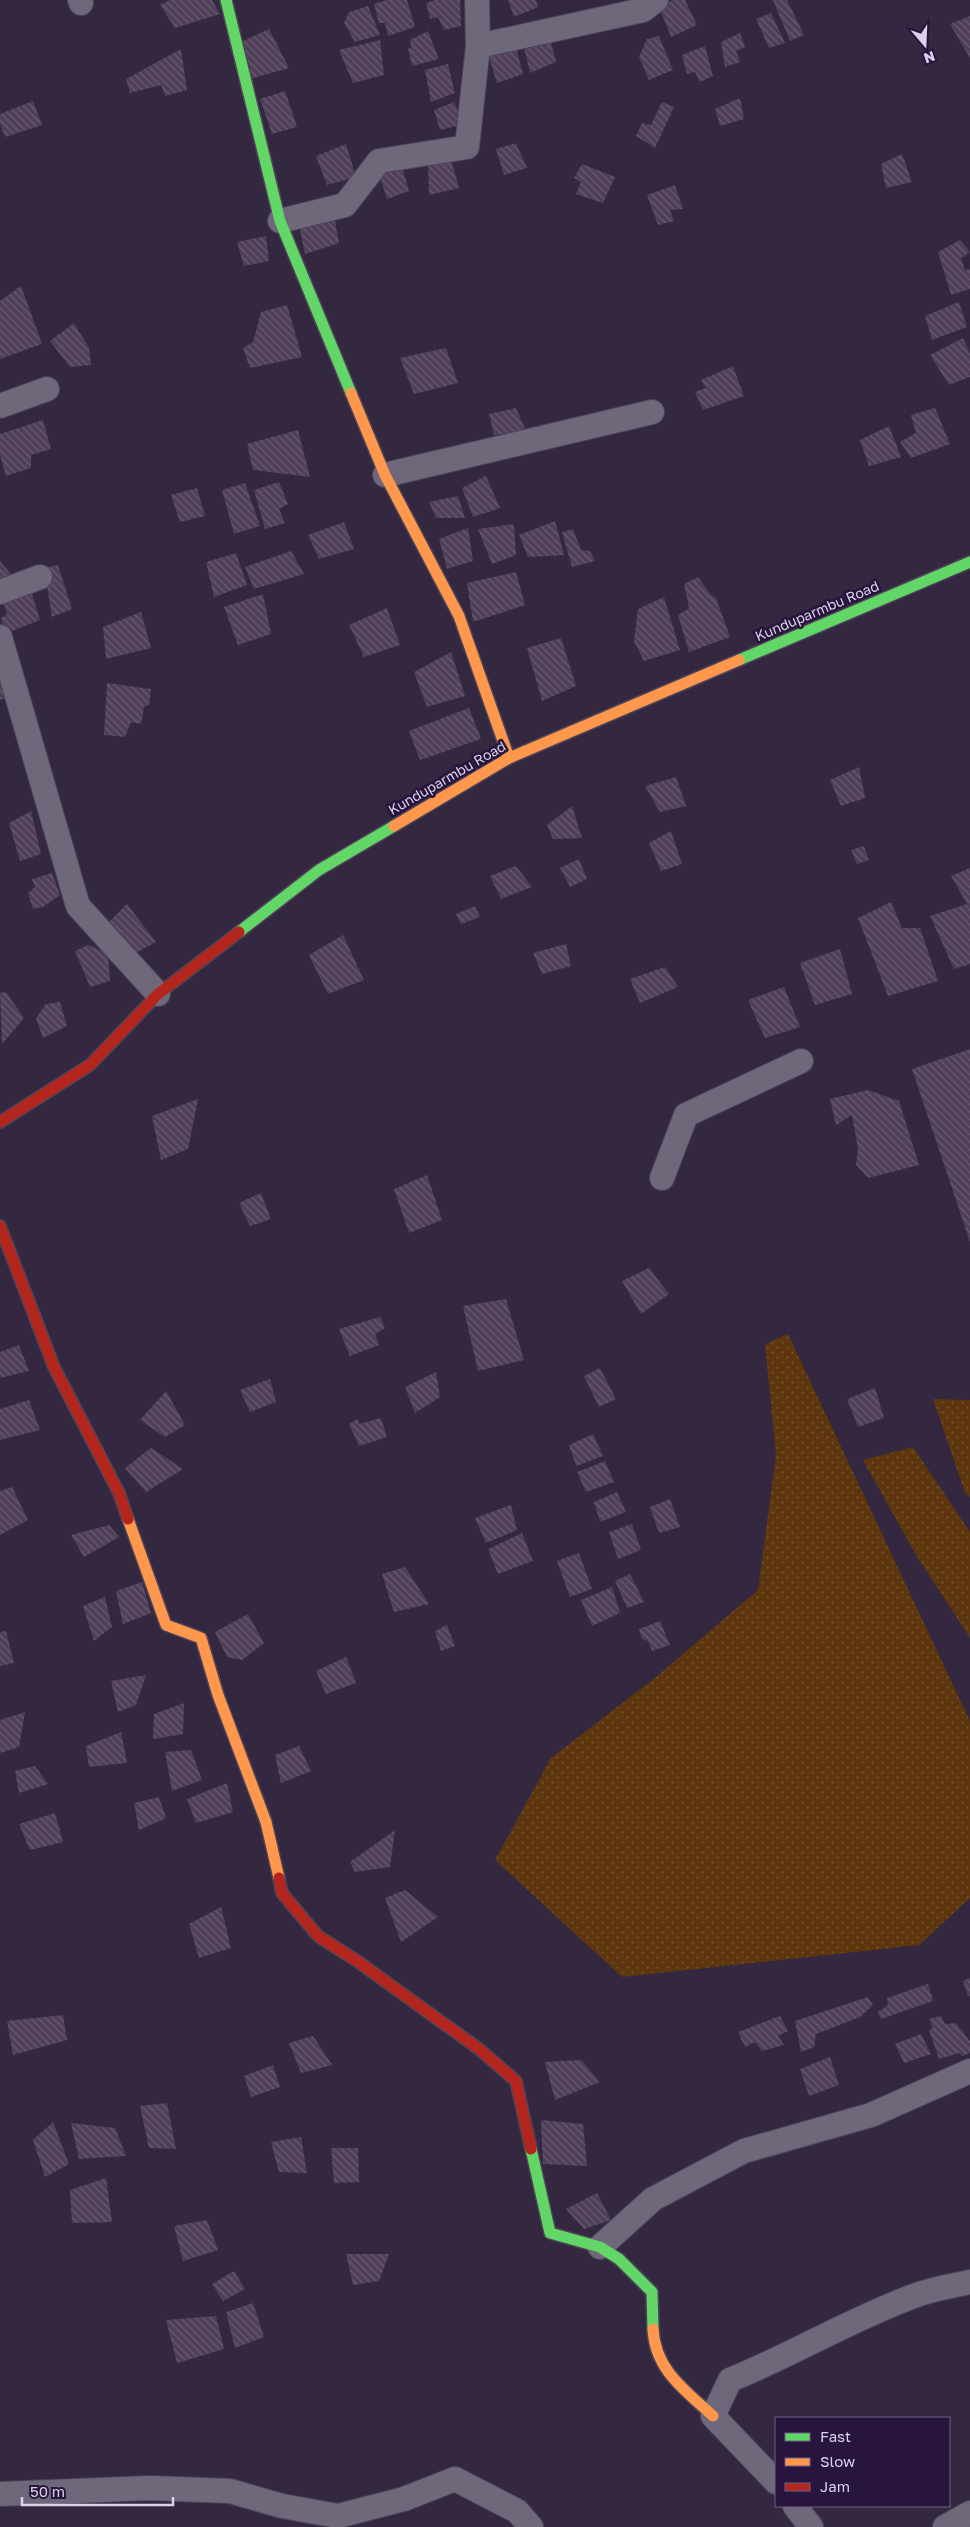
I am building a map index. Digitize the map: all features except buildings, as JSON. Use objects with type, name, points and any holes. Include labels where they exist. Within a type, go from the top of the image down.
[{"type":"street","points":[[226,0],[280,221],[385,476],[459,616],[509,758]]},
{"type":"street","points":[[280,221],[345,205],[379,161],[467,146],[478,46],[478,0]]},
{"type":"street","points":[[478,46],[643,10],[656,0]]},
{"type":"street","points":[[0,406],[47,389]]},
{"type":"street","points":[[385,476],[652,412]]},
{"type":"street","name":"Kunduparmbu Road","points":[[0,1122],[90,1065],[158,994],[319,870],[509,758],[970,562]]},
{"type":"street","points":[[0,592],[40,577]]},
{"type":"street","points":[[0,637],[78,906],[158,994]]},
{"type":"street","points":[[662,1178],[686,1115],[801,1061]]},
{"type":"street","points":[[0,1226],[54,1367],[119,1493],[166,1625],[201,1638],[218,1695],[266,1822],[282,1893],[318,1936],[357,1961],[479,2049],[516,2081],[550,2233],[600,2247],[619,2259],[652,2292],[654,2345],[670,2377],[714,2416],[775,2481]]},
{"type":"street","points":[[600,2247],[653,2199],[744,2151],[871,2115],[970,2070]]},
{"type":"street","points":[[714,2416],[730,2380],[774,2362],[865,2316],[907,2299],[970,2282]]},
{"type":"street","points":[[0,2494],[149,2488],[230,2492],[282,2506],[338,2516],[404,2499],[455,2479],[516,2510],[531,2527]]},
{"type":"street","points":[[796,2507],[811,2527]]},
{"type":"street","points":[[945,2527],[970,2513]]},
{"type":"shaded area","points":[[788,1334],[970,1721],[970,1898],[919,1945],[622,1977],[495,1860],[551,1758],[656,1677],[758,1590],[776,1455],[765,1344]]},
{"type":"shaded area","points":[[933,1399],[970,1400],[970,1497],[965,1493]]},
{"type":"shaded area","points":[[913,1447],[970,1532],[970,1638],[916,1555],[863,1460]]},
{"type":"traffic: fast","points":[[226,0],[280,221],[351,393]]},
{"type":"traffic: fast","points":[[739,660],[970,562]]},
{"type":"traffic: fast","points":[[239,932],[319,870],[394,826]]},
{"type":"traffic: fast","points":[[531,2149],[550,2233],[600,2247],[619,2259],[652,2292],[653,2329]]},
{"type":"traffic: slow","points":[[351,393],[385,475],[459,616],[509,758]]},
{"type":"traffic: slow","points":[[394,826],[509,758],[739,660]]},
{"type":"traffic: slow","points":[[128,1519],[166,1625],[201,1638],[218,1695],[266,1822],[279,1878]]},
{"type":"traffic: slow","points":[[653,2329],[655,2343],[665,2368],[682,2388],[713,2416]]},
{"type":"traffic: jam","points":[[0,1122],[90,1065],[158,994],[239,932]]},
{"type":"traffic: jam","points":[[0,1226],[54,1367],[119,1493],[128,1519]]},
{"type":"traffic: jam","points":[[279,1878],[282,1893],[318,1936],[357,1961],[479,2049],[516,2081],[531,2149]]}]
